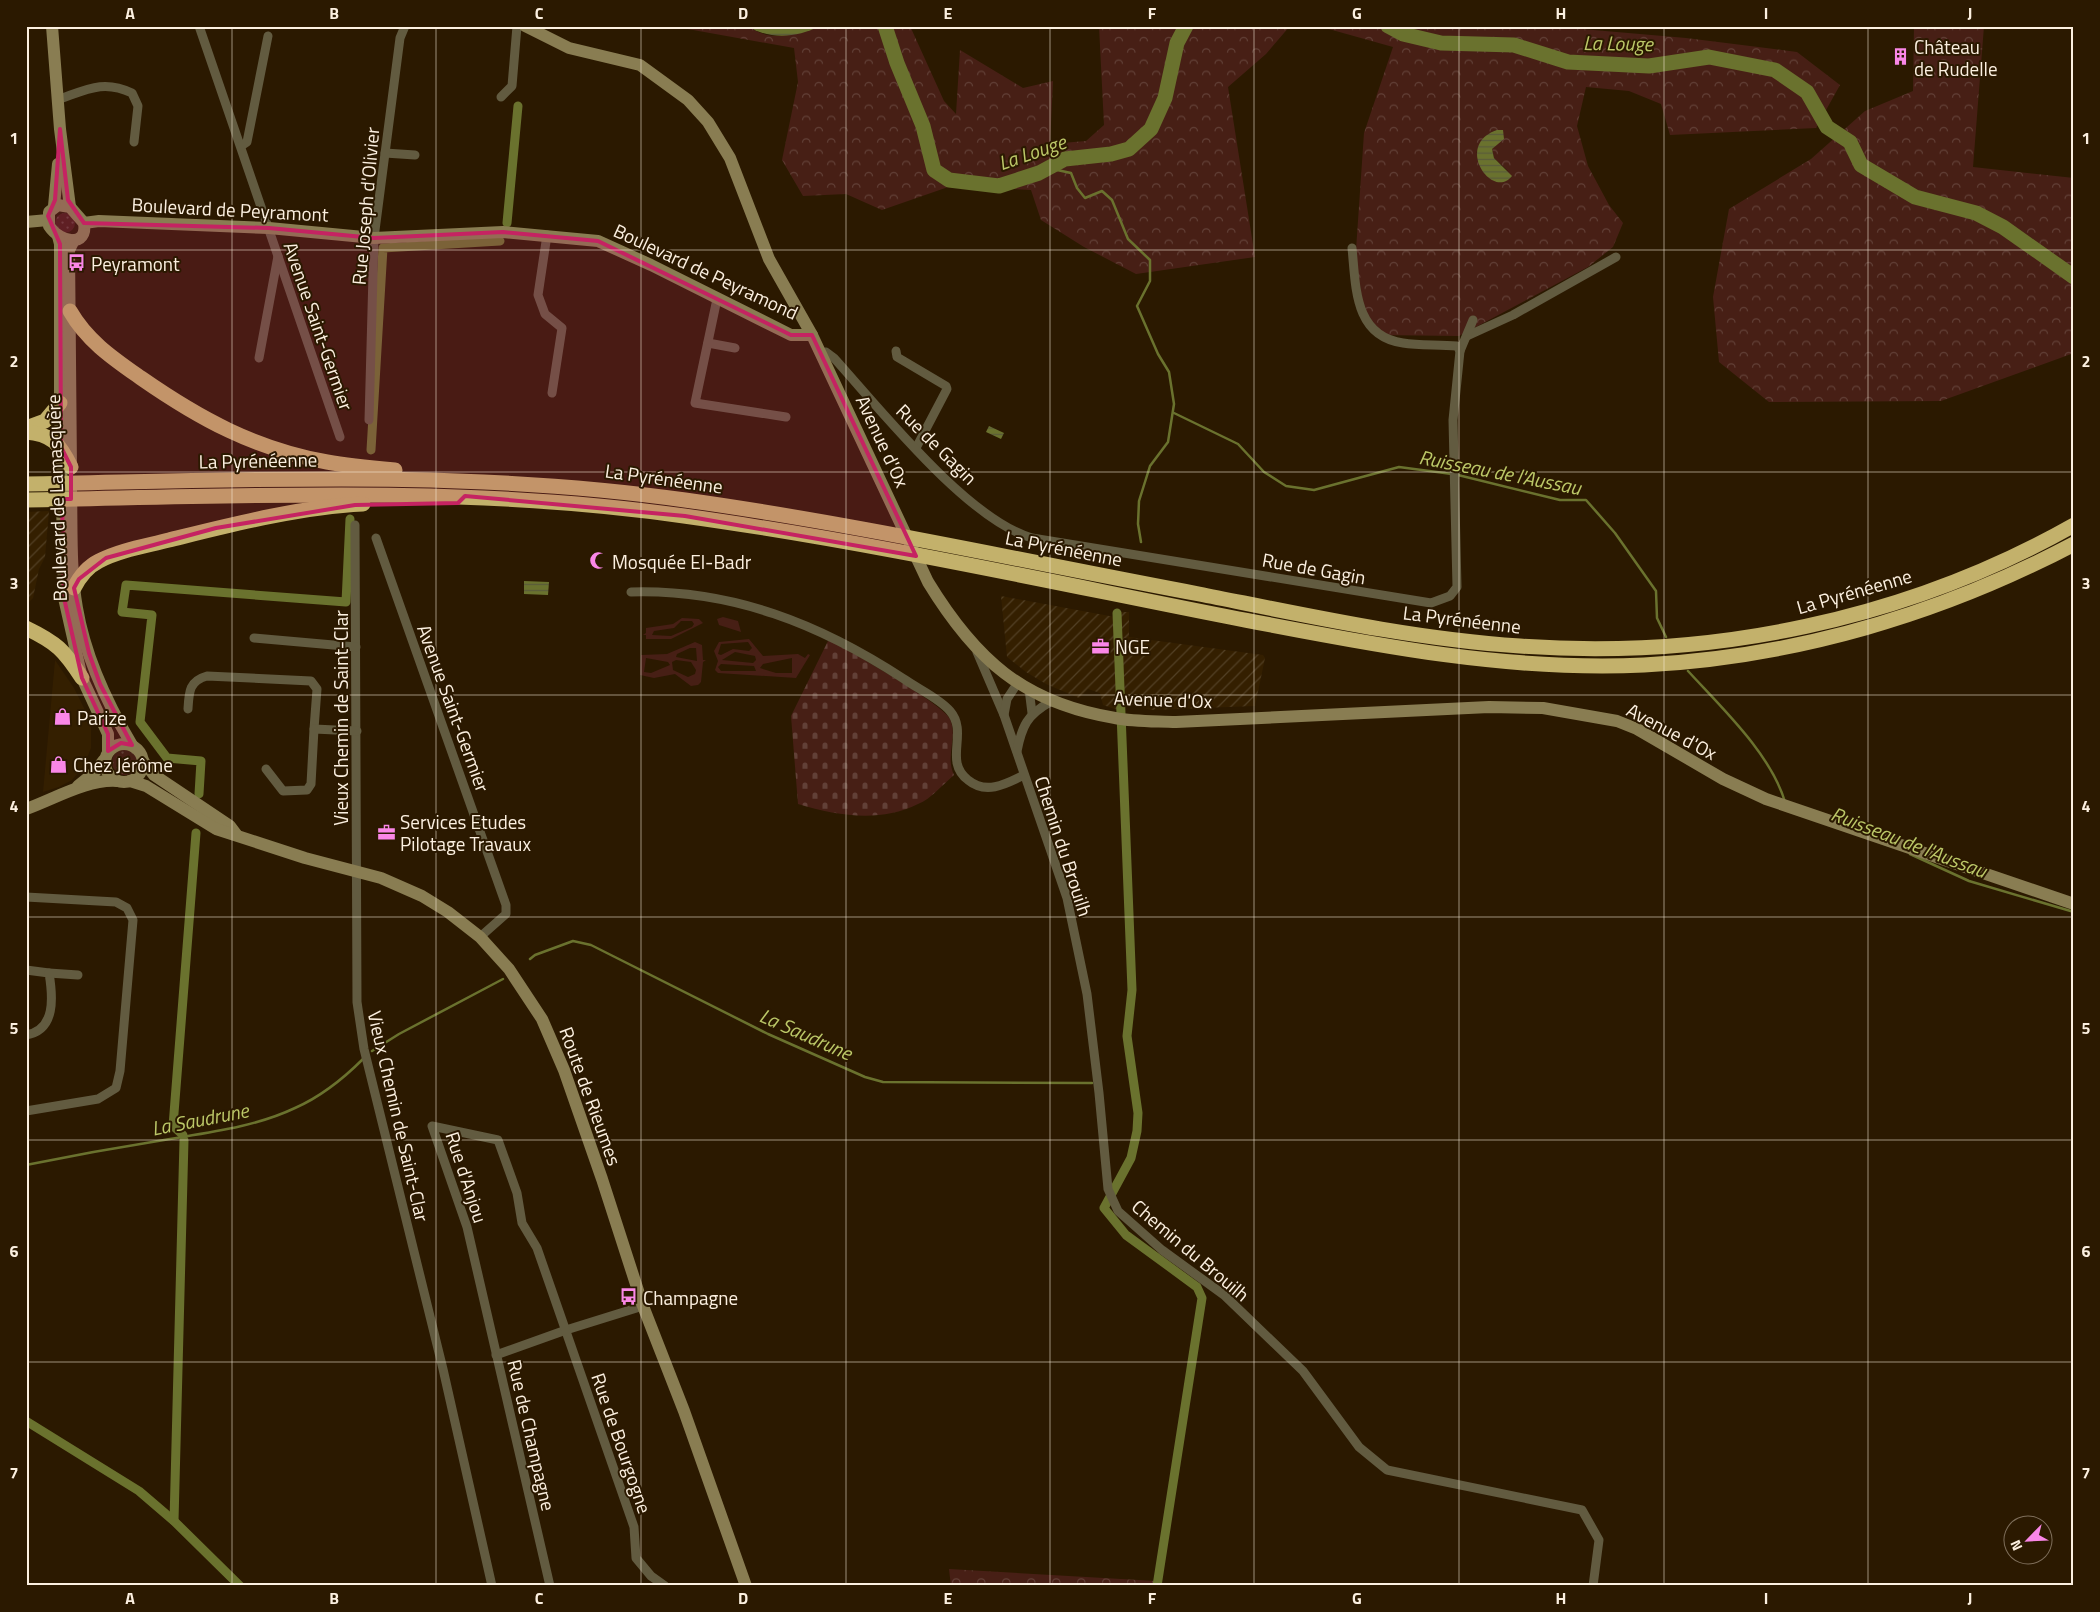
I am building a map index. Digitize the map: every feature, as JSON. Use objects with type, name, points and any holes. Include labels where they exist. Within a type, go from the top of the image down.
[{"type":"highway","points":[[70,311],[97,346],[188,411],[214,424],[244,438],[299,456],[327,462],[400,471],[422,479]]},
{"type":"highway","points":[[26,428],[45,421],[60,403]]},
{"type":"highway","points":[[26,432],[42,434],[62,447],[66,467]]},
{"type":"highway","name":"La Pyrénéenne","points":[[26,484],[422,479],[536,483],[687,500],[849,527],[1399,632],[1518,646],[1585,649],[1639,649],[1740,639],[1857,614],[1966,577],[2014,556],[2074,525]]},
{"type":"highway","name":"La Pyrénéenne","points":[[26,500],[309,495],[465,496],[552,501],[685,516],[858,546],[1329,636],[1455,656],[1516,663],[1577,665],[1641,665],[1697,661],[1806,643],[1861,630],[1970,593],[2074,544]]},
{"type":"highway","points":[[74,588],[83,573],[106,558],[216,528],[345,506],[458,502],[465,496]]},
{"type":"highway","points":[[26,628],[53,642],[66,652],[82,678]]},
{"type":"street","points":[[52,26],[60,128],[70,207]]},
{"type":"street","name":"Avenue Saint-Germier","points":[[199,26],[340,437]]},
{"type":"street","name":"Rue Joseph d'Olivier","points":[[369,420],[374,238],[400,38],[405,26]]},
{"type":"street","points":[[501,97],[512,86],[517,26]]},
{"type":"street","name":"Avenue d'Ox","points":[[525,26],[569,48],[640,65],[688,100],[708,122],[730,158],[769,259],[821,353],[928,582],[951,619],[976,650],[1017,684],[1050,702],[1076,710],[1121,719],[1176,722],[1488,707],[1543,708],[1617,721],[1637,728],[1723,779],[1776,802],[1967,869],[2074,904]]},
{"type":"street","points":[[241,146],[247,142],[268,36]]},
{"type":"street","points":[[58,100],[100,85],[118,86],[132,92],[138,106],[134,142]]},
{"type":"street","points":[[54,206],[60,128]]},
{"type":"street","points":[[385,153],[415,155]]},
{"type":"street","points":[[61,204],[70,207],[84,223],[83,232],[74,240],[65,240],[58,236],[49,226],[49,212],[54,206],[61,204]]},
{"type":"street","points":[[26,222],[48,220]]},
{"type":"street","name":"Boulevard de Peyramont","points":[[84,223],[99,221],[269,228],[374,238]]},
{"type":"street","name":"Boulevard de Peyramond","points":[[374,238],[503,232],[598,241],[651,264],[790,335],[812,335]]},
{"type":"street","points":[[547,235],[538,296],[545,314],[562,328],[552,393]]},
{"type":"street","name":"Boulevard de Lamasquère","points":[[58,236],[60,244],[60,403],[62,447]]},
{"type":"street","name":"Boulevard de Lamasquère","points":[[74,240],[69,250],[70,311],[64,598],[82,678],[108,734],[106,756]]},
{"type":"street","points":[[1352,248],[1357,296],[1363,318],[1386,339],[1404,344],[1457,346],[1460,352]]},
{"type":"street","points":[[259,358],[278,256]]},
{"type":"street","points":[[1467,336],[1513,315],[1616,256]]},
{"type":"street","points":[[717,299],[695,403],[786,417]]},
{"type":"street","name":"Rue de Gagin","points":[[821,353],[826,352],[834,358],[916,448],[966,497],[1011,532],[1426,604],[1450,596],[1457,587],[1453,420],[1460,352],[1473,320]]},
{"type":"street","points":[[708,342],[735,348]]},
{"type":"street","points":[[896,352],[897,357],[948,389],[916,448]]},
{"type":"street","name":"Boulevard de Lamasquère","points":[[67,513],[74,588],[80,625],[100,684],[132,745]]},
{"type":"street","name":"Vieux Chemin de Saint-Clar","points":[[355,525],[357,1002],[364,1048],[443,1369],[492,1586]]},
{"type":"street","name":"Avenue Saint-Germier","points":[[376,538],[506,905],[506,914],[480,937]]},
{"type":"street","points":[[631,592],[688,594],[745,604],[815,628],[867,655],[948,709],[957,723],[956,762],[967,780],[978,786],[993,788],[1024,775]]},
{"type":"street","points":[[254,638],[356,646]]},
{"type":"street","name":"Chemin du Brouilh","points":[[976,650],[1004,715],[1067,898],[1083,974],[1099,1093],[1108,1189],[1113,1203],[1131,1225],[1224,1295],[1303,1371],[1359,1447],[1387,1470],[1582,1510],[1599,1540],[1593,1586]]},
{"type":"street","points":[[188,709],[189,690],[193,682],[207,676],[311,681],[317,689],[311,784],[307,790],[283,791],[266,769]]},
{"type":"street","points":[[1004,715],[1007,699],[1017,684]]},
{"type":"street","points":[[1029,689],[1032,713]]},
{"type":"street","points":[[1016,752],[1021,733],[1032,713],[1050,702]]},
{"type":"street","points":[[314,729],[357,731]]},
{"type":"street","points":[[26,809],[100,782],[130,781],[139,776],[143,761],[140,751],[132,745],[121,743],[106,756],[94,773],[66,794]]},
{"type":"street","points":[[106,756],[106,770],[117,781]]},
{"type":"street","name":"Route de Rieumes","points":[[143,761],[154,775],[230,826],[236,834]]},
{"type":"street","name":"Route de Rieumes","points":[[130,781],[146,786],[216,829],[305,858],[382,878],[422,896],[448,912],[480,937],[498,955],[524,988],[554,1044],[602,1179],[643,1306],[684,1411],[746,1586]]},
{"type":"street","points":[[26,897],[116,902],[127,908],[133,920],[120,1071],[116,1088],[98,1098],[26,1111]]},
{"type":"street","points":[[26,970],[78,974]]},
{"type":"street","points":[[26,1035],[40,1031],[49,1020],[53,994],[49,973]]},
{"type":"street","name":"Rue d'Anjou","points":[[496,1355],[467,1227],[432,1126],[498,1140],[517,1193],[522,1222],[537,1248],[566,1330]]},
{"type":"street","name":"Rue de Champagne","points":[[550,1586],[496,1355],[566,1330],[643,1306]]},
{"type":"street","name":"Rue de Bourgogne","points":[[566,1330],[634,1527],[636,1558],[651,1576],[666,1586]]},
{"type":"street","name":"Route de Rieumes","points":[[728,1537],[741,1586]]},
{"type":"highlighted area","points":[[60,129],[68,200],[84,223],[269,228],[374,238],[503,232],[598,241],[791,335],[812,335],[916,556],[685,516],[465,496],[458,503],[355,505],[216,528],[106,558],[79,579],[74,588],[89,653],[100,684],[132,745],[121,743],[108,751],[108,734],[82,678],[64,598],[62,499],[71,499],[71,467],[61,447],[60,244],[48,216],[55,200]]},
{"type":"shaded area","points":[[748,26],[819,26],[802,33],[783,36],[765,34]]},
{"type":"shaded area","points":[[1497,130],[1503,130],[1504,139],[1492,149],[1494,158],[1512,176],[1504,182],[1495,181],[1487,176],[1477,158],[1478,147],[1484,137]]},
{"type":"shaded area","points":[[989,426],[1004,433],[1001,439],[986,432]]},
{"type":"shaded area","points":[[49,511],[45,557],[39,569],[33,598],[27,604],[26,512]]},
{"type":"shaded area","points":[[524,581],[549,582],[548,595],[524,594]]},
{"type":"shaded area","name":"NGE","points":[[1001,596],[1115,617],[1115,612],[1129,612],[1129,637],[1263,655],[1265,658],[1255,706],[1150,710],[1137,705],[1125,705],[1118,706],[1118,710],[1103,705],[1100,693],[1088,689],[1079,698],[1046,684],[1026,672],[1007,657]]},
{"type":"shaded area","points":[[55,660],[74,688],[91,722],[91,748],[84,766],[72,780],[43,792]]},
{"type":"green space","points":[[831,25],[910,26],[944,101],[956,114],[960,50],[1023,88],[1053,81],[1050,144],[1086,141],[1104,125],[1099,26],[1290,26],[1266,54],[1228,87],[1255,257],[1136,274],[1084,247],[1041,220],[1031,190],[951,186],[882,210],[846,194],[803,196],[782,160],[798,82],[794,48],[671,26],[748,26],[758,32],[775,36]]},
{"type":"green space","points":[[1318,26],[1547,26],[1686,38],[1797,52],[1840,85],[1816,128],[1670,135],[1661,104],[1629,91],[1586,87],[1577,126],[1588,166],[1609,205],[1623,223],[1613,247],[1588,267],[1459,336],[1376,335],[1353,294],[1364,133],[1393,47]],"holes":[[[1495,145],[1492,149],[1494,158],[1509,172],[1476,152]]]},
{"type":"green space","points":[[1914,26],[1984,26],[1973,167],[2074,178],[2074,353],[1941,401],[1769,402],[1719,362],[1713,297],[1729,209],[1811,159],[1865,111],[1913,91]]},
{"type":"green space","points":[[65,213],[72,216],[75,223],[72,230],[65,233],[58,230],[55,223],[58,216]]},
{"type":"green space","points":[[723,617],[738,621],[741,632],[719,625],[717,619]]},
{"type":"green space","points":[[682,618],[699,619],[703,623],[671,639],[646,639],[646,635],[643,635],[646,633],[646,628],[673,624]],"holes":[[[681,621],[692,621],[694,624],[692,627],[671,636],[652,635],[654,631],[674,628]]]},
{"type":"green space","points":[[749,639],[763,656],[798,654],[805,658],[808,654],[810,655],[796,678],[718,673],[715,670],[718,661],[714,651],[719,642]],"holes":[[[748,642],[752,648],[749,651],[733,649],[721,655],[718,654],[721,644]],[[735,652],[755,656],[756,660],[753,663],[722,660]],[[792,658],[792,673],[776,673],[760,668],[763,664]],[[721,664],[754,666],[756,671],[721,671],[718,667]]]},
{"type":"green space","points":[[829,639],[914,690],[944,712],[950,719],[953,733],[951,761],[954,775],[923,802],[889,814],[874,816],[829,812],[798,804],[791,716]]},
{"type":"green space","points":[[695,642],[702,645],[703,660],[706,660],[703,662],[701,682],[698,685],[691,686],[675,674],[654,678],[640,675],[641,655],[667,654]],"holes":[[[690,648],[696,648],[697,661],[676,657],[677,654]],[[646,658],[668,662],[670,665],[651,673],[644,672]],[[676,660],[691,662],[696,670],[695,674],[688,677],[673,670],[672,662]]]},
{"type":"green space","points":[[125,749],[134,753],[138,762],[134,771],[125,775],[116,771],[112,762],[116,753]]},
{"type":"green space","points":[[949,1569],[1156,1581],[1155,1586],[951,1586]]},
{"type":"waterway","name":"La Louge","points":[[885,26],[897,63],[923,126],[934,170],[949,180],[999,186],[1039,173],[1065,159],[1111,154],[1129,149],[1151,129],[1165,98],[1177,43],[1186,26]]},
{"type":"waterway","name":"La Louge","points":[[1388,26],[1403,34],[1441,43],[1514,45],[1568,62],[1649,66],[1709,57],[1775,70],[1807,92],[1827,127],[1850,142],[1861,165],[1915,197],[1976,213],[2003,227],[2074,277]]},
{"type":"waterway","points":[[507,223],[518,106]]},
{"type":"waterway","name":"Ruisseau de l'Aussau","points":[[1048,168],[1071,173],[1077,188],[1085,198],[1102,191],[1112,200],[1128,239],[1150,260],[1150,281],[1137,306],[1158,354],[1169,372],[1174,404],[1168,442],[1150,466],[1139,501],[1138,524],[1141,542]]},
{"type":"waterway","points":[[371,450],[383,248],[500,241]]},
{"type":"waterway","name":"Ruisseau de l'Aussau","points":[[1174,413],[1238,444],[1264,472],[1286,486],[1314,490],[1399,467],[1452,474]]},
{"type":"waterway","name":"Ruisseau de l'Aussau","points":[[1458,475],[1560,500],[1586,500],[1615,533],[1656,591],[1657,618],[1666,637]]},
{"type":"waterway","points":[[199,794],[201,761],[167,758],[140,722],[152,615],[122,612],[126,585],[346,602],[350,519]]},
{"type":"waterway","points":[[1117,613],[1132,990],[1127,1036],[1138,1113],[1137,1131],[1131,1158],[1104,1208],[1126,1235],[1197,1287],[1202,1298],[1157,1586]]},
{"type":"waterway","name":"Ruisseau de l'Aussau","points":[[1688,671],[1730,716],[1757,749],[1769,766],[1785,802]]},
{"type":"waterway","points":[[183,1135],[173,1126],[196,833]]},
{"type":"waterway","name":"Ruisseau de l'Aussau","points":[[1910,854],[1969,881],[2074,912]]},
{"type":"waterway","name":"La Saudrune","points":[[530,959],[535,955],[573,941],[591,945],[768,1034],[865,1077],[883,1082],[1092,1083]]},
{"type":"waterway","name":"La Saudrune","points":[[372,1051],[399,1034],[503,979]]},
{"type":"waterway","name":"La Saudrune","points":[[26,1165],[210,1132],[245,1125],[279,1115],[322,1093],[363,1059]]},
{"type":"waterway","points":[[174,1521],[184,1140]]},
{"type":"waterway","points":[[26,1421],[139,1491],[174,1521],[240,1586]]},
{"type":"place","name":"Château de Rudelle","points":[[1900,57]]},
{"type":"place","name":"Peyramont","points":[[77,263]]},
{"type":"place","name":"Mosquée El-Badr","points":[[598,561]]},
{"type":"place","name":"NGE","points":[[1101,646]]},
{"type":"place","name":"Parize","points":[[63,717]]},
{"type":"place","name":"Chez Jérôme","points":[[59,764]]},
{"type":"place","name":"Services Etudes Pilotage Travaux","points":[[386,832]]},
{"type":"place","name":"Champagne","points":[[629,1297]]}]
